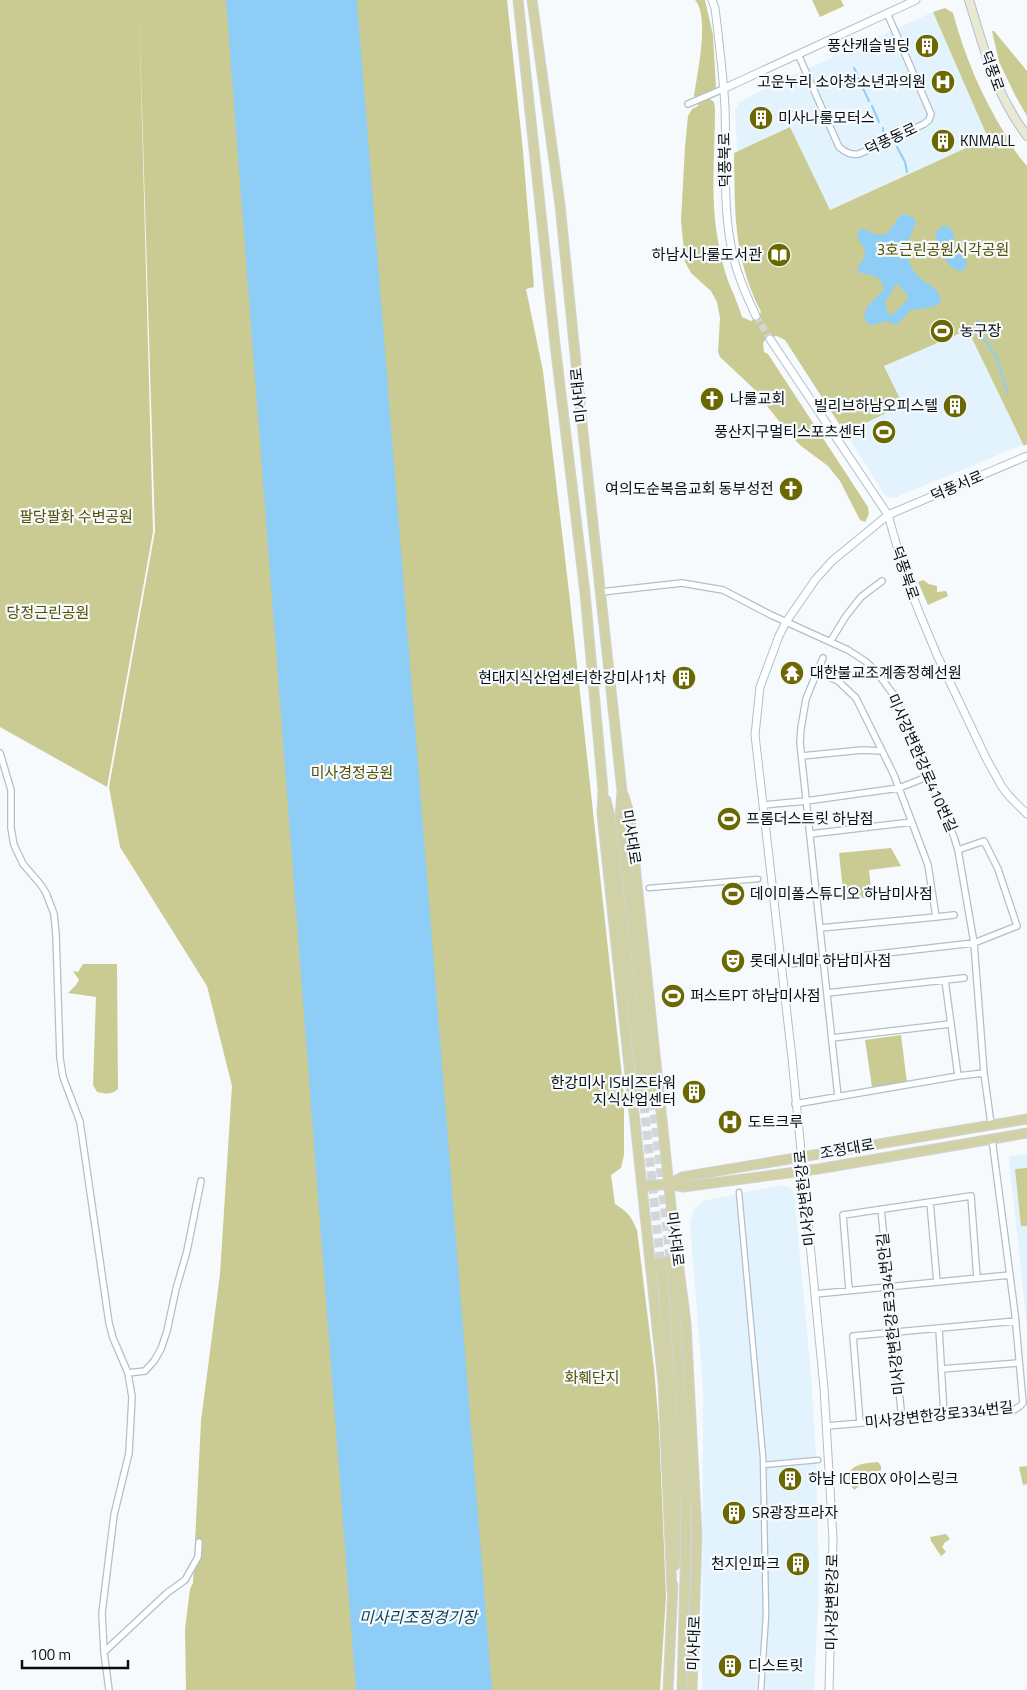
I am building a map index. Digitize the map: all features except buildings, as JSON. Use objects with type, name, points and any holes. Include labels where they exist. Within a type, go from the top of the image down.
[{"type":"main road","points":[[514,0],[520,23]]},
{"type":"main road","name":"미사대로","points":[[518,0],[555,344],[585,593],[603,790],[602,814],[663,1383],[672,1591]]},
{"type":"main road","name":"미사대로","points":[[532,0],[560,205],[622,791],[620,817],[648,1103],[610,817],[603,790]]},
{"type":"main road","points":[[535,22],[536,0]]},
{"type":"main road","name":"덕풍로","points":[[969,0],[994,81],[1008,108],[1027,136]]},
{"type":"main road","name":"미사대로","points":[[622,791],[630,816],[669,1184],[675,1269],[674,1292],[685,1476],[686,1536],[682,1690]]},
{"type":"main road","name":"조정대로","points":[[669,1184],[682,1177],[1027,1118]]},
{"type":"main road","name":"조정대로","points":[[643,1186],[669,1184],[683,1187],[803,1171],[1027,1133]]},
{"type":"main road","points":[[652,1276],[654,1267],[658,1263],[668,1260],[673,1262],[675,1269]]},
{"type":"main road","name":"미사대로","points":[[661,1268],[676,1480],[676,1554],[672,1591],[668,1690]]},
{"type":"main road","name":"미사대로","points":[[675,1269],[686,1323],[697,1535],[692,1690]]},
{"type":"street","name":"덕풍북로","points":[[712,0],[715,8],[723,89],[728,229],[735,263],[743,288],[756,316]]},
{"type":"street","points":[[688,104],[916,0]]},
{"type":"street","name":"덕풍동로","points":[[798,54],[839,147],[845,152],[859,154],[924,124],[929,120],[931,114],[887,13]]},
{"type":"street","name":"덕풍북로","points":[[770,339],[888,515],[906,578],[937,655],[986,758],[1002,787],[1027,814]]},
{"type":"street","name":"덕풍서로","points":[[888,515],[1027,456]]},
{"type":"street","name":"미사강변한강로","points":[[829,1690],[833,1539],[827,1426],[792,1058],[755,735],[760,688],[774,648],[786,622],[815,580],[832,560],[888,515]]},
{"type":"street","points":[[830,642],[846,616],[861,597],[882,581]]},
{"type":"street","name":"미사강변한강로410번길","points":[[601,592],[682,583],[723,590],[786,622],[848,650],[876,671],[885,683],[893,694],[958,850],[965,881],[974,943],[984,1073],[991,1124]]},
{"type":"street","points":[[823,658],[806,699],[801,728],[806,801],[838,1097]]},
{"type":"street","points":[[817,672],[838,681],[856,698],[882,751],[899,788],[928,865],[936,917]]},
{"type":"street","points":[[802,756],[862,750],[882,751]]},
{"type":"street","points":[[0,753],[11,790],[11,828],[14,845],[23,864],[46,893],[54,914],[60,1058],[63,1077],[80,1122],[109,1323],[113,1338],[128,1373],[132,1397],[129,1453],[114,1515],[102,1613],[104,1652],[109,1690]]},
{"type":"street","points":[[763,805],[899,788],[928,777]]},
{"type":"street","points":[[810,834],[912,822]]},
{"type":"street","points":[[781,965],[974,943],[1017,926],[998,869],[984,841],[958,850]]},
{"type":"street","points":[[649,888],[758,879]]},
{"type":"street","points":[[820,928],[954,915]]},
{"type":"street","points":[[827,993],[964,978]]},
{"type":"street","points":[[945,980],[958,1076]]},
{"type":"street","points":[[832,1038],[950,1024]]},
{"type":"street","points":[[795,1104],[984,1073]]},
{"type":"street","name":"미사강변한강로334번길","points":[[827,1426],[1018,1408],[1023,1403],[1016,1321],[992,1139]]},
{"type":"street","points":[[128,1373],[145,1371],[154,1361],[161,1348],[167,1332],[176,1289],[187,1251],[201,1181]]},
{"type":"street","points":[[739,1192],[758,1388],[763,1465],[766,1615],[761,1690]]},
{"type":"street","points":[[848,1290],[842,1215],[971,1196],[977,1278]]},
{"type":"street","points":[[930,1202],[937,1282]]},
{"type":"street","name":"미사강변한강로334번안길","points":[[881,1209],[902,1420]]},
{"type":"street","points":[[815,1294],[1010,1275]]},
{"type":"street","points":[[860,1423],[853,1336],[1016,1321]]},
{"type":"street","points":[[939,1328],[944,1416]]},
{"type":"street","points":[[941,1369],[1019,1363]]},
{"type":"street","points":[[763,1465],[818,1460]]},
{"type":"street","points":[[104,1652],[167,1593],[185,1580],[198,1557],[199,1542]]},
{"type":"shaded area","points":[[933,12],[988,138],[829,210],[790,127],[737,152],[735,110],[740,102],[771,85]]},
{"type":"shaded area","points":[[980,326],[1027,443],[894,498],[885,496],[846,433],[903,405],[884,366]]},
{"type":"shaded area","points":[[1027,1153],[1027,1328],[1009,1157]]},
{"type":"shaded area","points":[[781,1185],[789,1187],[794,1192],[811,1374],[816,1455],[819,1586],[814,1690],[702,1690],[703,1389],[690,1223],[694,1209],[703,1201]]},
{"type":"green space","name":"미사경정공원","points":[[0,0],[507,0],[523,151],[534,287],[526,289],[543,371],[624,1095],[624,1155],[621,1168],[611,1175],[615,1204],[629,1215],[637,1230],[654,1368],[659,1428],[666,1596],[660,1690],[186,1690],[185,1629],[190,1589],[193,1583],[201,1421],[220,1274],[232,1086],[207,986],[120,847],[109,787],[155,531],[139,11],[153,532],[107,787],[0,727]]},
{"type":"green space","name":"3호근린공원시각공원","points":[[695,0],[705,0],[713,35],[716,87],[710,99],[714,102],[715,109],[714,199],[718,243],[726,274],[742,317],[751,321],[758,318],[761,312],[752,292],[740,253],[737,234],[734,153],[790,127],[830,210],[988,138],[933,12],[945,8],[953,13],[968,60],[981,90],[996,119],[1027,166],[1027,444],[1024,446],[968,330],[884,366],[903,405],[845,433],[785,340],[777,336],[767,338],[763,343],[764,352],[768,354],[868,507],[869,514],[865,522],[860,520],[840,481],[828,466],[801,446],[789,434],[753,388],[720,357],[718,352],[720,318],[717,302],[711,291],[691,273],[685,262],[681,220],[688,116],[692,109],[698,106],[699,99],[694,96],[700,61],[702,19]]},
{"type":"green space","points":[[812,0],[841,0],[844,6],[820,17]]},
{"type":"green space","points":[[992,31],[994,31],[1027,71],[1027,116],[999,62]]},
{"type":"green space","points":[[923,580],[937,586],[937,592],[946,591],[948,596],[928,605],[918,582]]},
{"type":"green space","points":[[891,848],[901,866],[869,870],[872,897],[844,900],[839,853]]},
{"type":"green space","points":[[83,964],[117,964],[118,1089],[106,1094],[97,1092],[93,1085],[96,997],[68,993],[79,980],[73,971],[78,972]]},
{"type":"green space","points":[[901,1035],[907,1083],[872,1087],[865,1040]]},
{"type":"green space","points":[[1027,1168],[1027,1226],[1021,1226],[1015,1169]]},
{"type":"green space","points":[[878,1462],[881,1470],[854,1490],[850,1482],[850,1471],[859,1465]]},
{"type":"green space","points":[[1027,1466],[1027,1484],[1023,1485],[1019,1467]]},
{"type":"green space","points":[[946,1534],[950,1539],[943,1544],[942,1547],[946,1552],[941,1556],[930,1537]]},
{"type":"water","name":"미사리조정경기장","points":[[226,0],[357,0],[492,1690],[356,1690]]},
{"type":"water","points":[[903,214],[913,217],[916,223],[908,242],[907,254],[914,271],[922,280],[936,290],[941,301],[931,307],[911,310],[898,324],[886,321],[869,325],[864,318],[867,307],[884,289],[883,284],[878,278],[858,272],[865,252],[858,238],[858,232],[860,229],[863,229],[877,235],[883,235],[890,230]],"holes":[[[898,284],[909,298],[892,315],[888,313],[886,302],[895,285]]]},
{"type":"water","points":[[942,226],[948,226],[953,231],[955,244],[965,259],[967,266],[962,271],[948,264],[945,258],[947,249],[936,240],[935,233]]},
{"type":"waterway","points":[[854,68],[857,74]]},
{"type":"waterway","points":[[858,78],[869,101]]},
{"type":"waterway","points":[[872,106],[879,122]]},
{"type":"waterway","points":[[897,147],[905,162],[907,172]]},
{"type":"waterway","points":[[977,320],[982,335],[995,355],[1008,393]]},
{"type":"tunnel","points":[[756,316],[770,339]]},
{"type":"tunnel","points":[[653,1101],[671,1268]]},
{"type":"tunnel","points":[[644,1104],[661,1268]]},
{"type":"place","name":"풍산캐슬빌딩","points":[[927,46]]},
{"type":"place","name":"고운누리 소아청소년과의원","points":[[943,82]]},
{"type":"place","name":"미사나룰모터스","points":[[761,118]]},
{"type":"place","name":"KNMALL","points":[[943,141]]},
{"type":"place","name":"하남시나룰도서관","points":[[779,255]]},
{"type":"place","name":"농구장","points":[[942,331]]},
{"type":"place","name":"나룰교회","points":[[712,399]]},
{"type":"place","name":"빌리브하남오피스텔","points":[[955,406]]},
{"type":"place","name":"풍산지구멀티스포츠센터","points":[[884,432]]},
{"type":"place","name":"여의도순복음교회 동부성전","points":[[791,489]]},
{"type":"place","name":"대한불교조계종정혜선원","points":[[792,673]]},
{"type":"place","name":"현대지식산업센터한강미사1차","points":[[684,678]]},
{"type":"place","name":"프롬더스트릿 하남점","points":[[729,819]]},
{"type":"place","name":"데이미폴스튜디오 하남미사점","points":[[733,894]]},
{"type":"place","name":"롯데시네마 하남미사점","points":[[733,961]]},
{"type":"place","name":"퍼스트PT 하남미사점","points":[[673,996]]},
{"type":"place","name":"한강미사 IS비즈타워 지식산업센터","points":[[694,1092]]},
{"type":"place","name":"도트크루","points":[[730,1122]]},
{"type":"place","name":"하남 ICEBOX 아이스링크","points":[[790,1479]]},
{"type":"place","name":"SR광장프라자","points":[[734,1513]]},
{"type":"place","name":"천지인파크","points":[[798,1564]]},
{"type":"place","name":"디스트릿","points":[[730,1666]]},
{"type":"park label","name":"팔당팔화 수변공원","points":[[76,517]]},
{"type":"park label","name":"당정근린공원","points":[[48,613]]},
{"type":"park label","name":"화훼단지","points":[[592,1378]]}]
